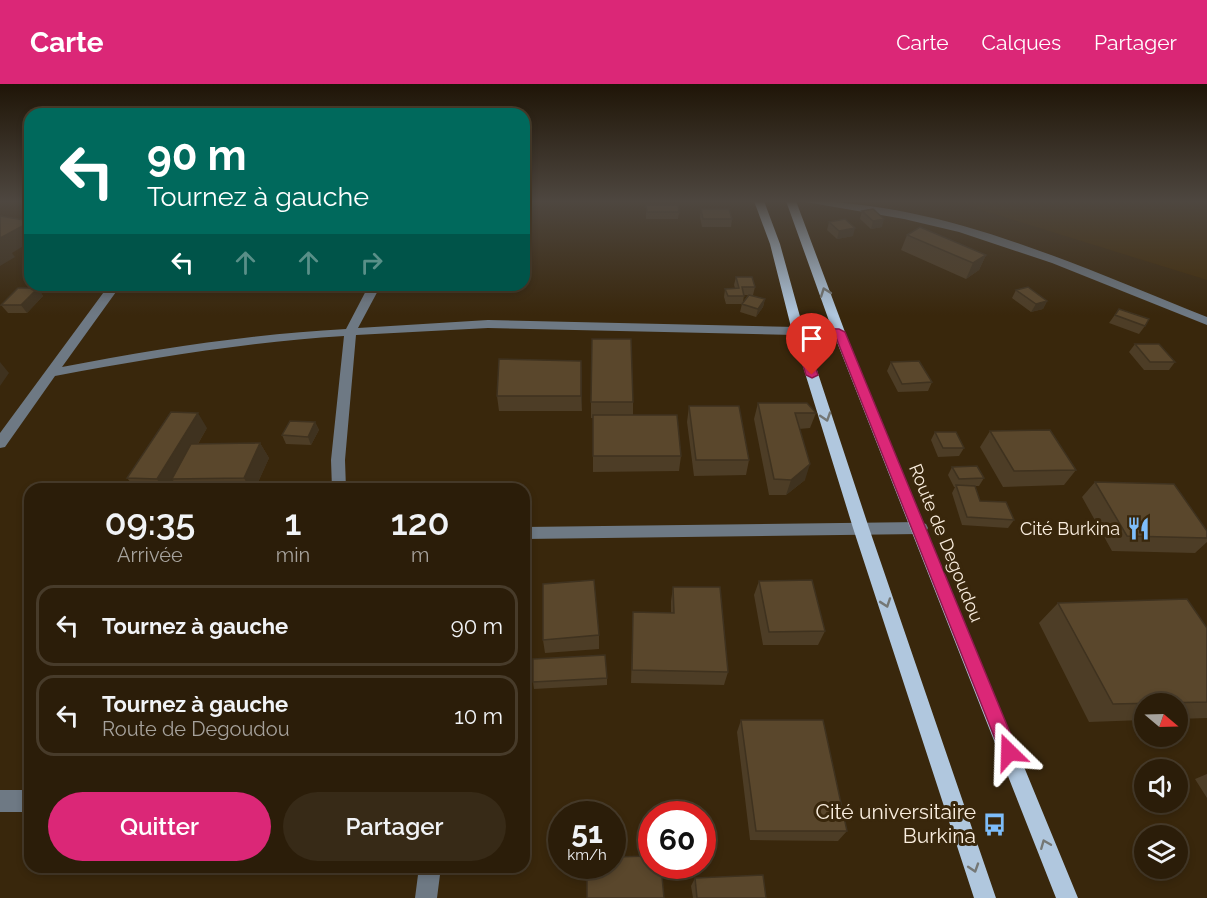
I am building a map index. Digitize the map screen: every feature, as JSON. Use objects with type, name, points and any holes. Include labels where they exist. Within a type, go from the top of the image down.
[{"type":"main road","points":[[773,239],[798,331],[861,528],[985,898]]},
{"type":"main road","name":"Route de Degoudou","points":[[805,239],[839,332],[920,528],[1067,898]]},
{"type":"street","points":[[991,239],[1059,262],[1207,321]]},
{"type":"street","points":[[0,442],[111,291]]},
{"type":"street","points":[[339,483],[338,460],[350,332],[372,291]]},
{"type":"street","points":[[51,373],[157,353],[301,335],[488,324],[839,332]]},
{"type":"street","points":[[530,533],[920,528]]},
{"type":"street","points":[[0,801],[24,801]]},
{"type":"street","points":[[426,898],[429,873]]},
{"type":"shaded area","points":[[1075,239],[1207,239],[1207,280]]},
{"type":"building","points":[[916,239],[948,239],[986,255],[973,263]]},
{"type":"building","points":[[736,277],[752,277],[755,287],[742,287],[744,296],[728,296],[725,289],[739,288]]},
{"type":"building","points":[[1028,287],[1047,301],[1036,304],[1016,290]]},
{"type":"building","points":[[18,288],[24,288],[24,291],[35,291],[21,305],[1,305]]},
{"type":"building","points":[[749,295],[765,299],[758,309],[742,304]]},
{"type":"building","points":[[1119,309],[1149,319],[1145,326],[1115,315]]},
{"type":"building","points":[[592,339],[631,339],[633,402],[591,402]]},
{"type":"building","points":[[1135,344],[1159,344],[1175,362],[1150,362]]},
{"type":"building","points":[[499,359],[581,361],[581,396],[497,396]]},
{"type":"building","points":[[919,361],[932,382],[902,384],[891,362]]},
{"type":"building","points":[[758,403],[807,403],[816,413],[795,413],[810,464],[791,480],[774,479]]},
{"type":"building","points":[[689,406],[739,406],[749,460],[696,460]]},
{"type":"building","points":[[171,412],[198,413],[157,479],[127,478]]},
{"type":"building","points":[[593,415],[677,415],[681,456],[593,456]]},
{"type":"building","points":[[290,421],[315,422],[308,437],[282,435]]},
{"type":"building","points":[[1050,430],[1076,470],[1014,471],[990,431]]},
{"type":"building","points":[[935,432],[956,432],[964,448],[943,448]]},
{"type":"building","points":[[260,443],[244,478],[172,479],[191,444]]},
{"type":"building","points":[[977,466],[984,478],[959,479],[952,467]]},
{"type":"building","points":[[1095,482],[1174,484],[1207,531],[1207,538],[1127,536]]},
{"type":"building","points":[[956,485],[975,486],[980,501],[1006,502],[1014,520],[967,517]]},
{"type":"building","points":[[594,580],[599,635],[543,640],[543,584]]},
{"type":"building","points":[[812,580],[825,631],[769,632],[759,581]]},
{"type":"building","points":[[673,587],[720,587],[728,672],[632,670],[633,612],[674,613]]},
{"type":"building","points":[[1187,599],[1207,628],[1207,702],[1188,702],[1188,693],[1134,693],[1134,704],[1113,704],[1058,603]]},
{"type":"building","points":[[605,655],[607,678],[533,682],[533,659]]},
{"type":"building","points":[[741,720],[823,720],[847,831],[756,831]]},
{"type":"building","points":[[638,856],[638,879],[662,879],[664,898],[587,898],[587,879],[626,879],[626,857]]},
{"type":"building","points":[[763,875],[766,898],[697,898],[695,879],[716,879],[716,877]]},
{"type":"place","name":"Cité Burkina","points":[[1138,529]]},
{"type":"place","name":"Cité universitaire Burkina","points":[[994,824]]},
{"type":"route","points":[[812,375],[798,331],[839,332],[1009,752]]}]
